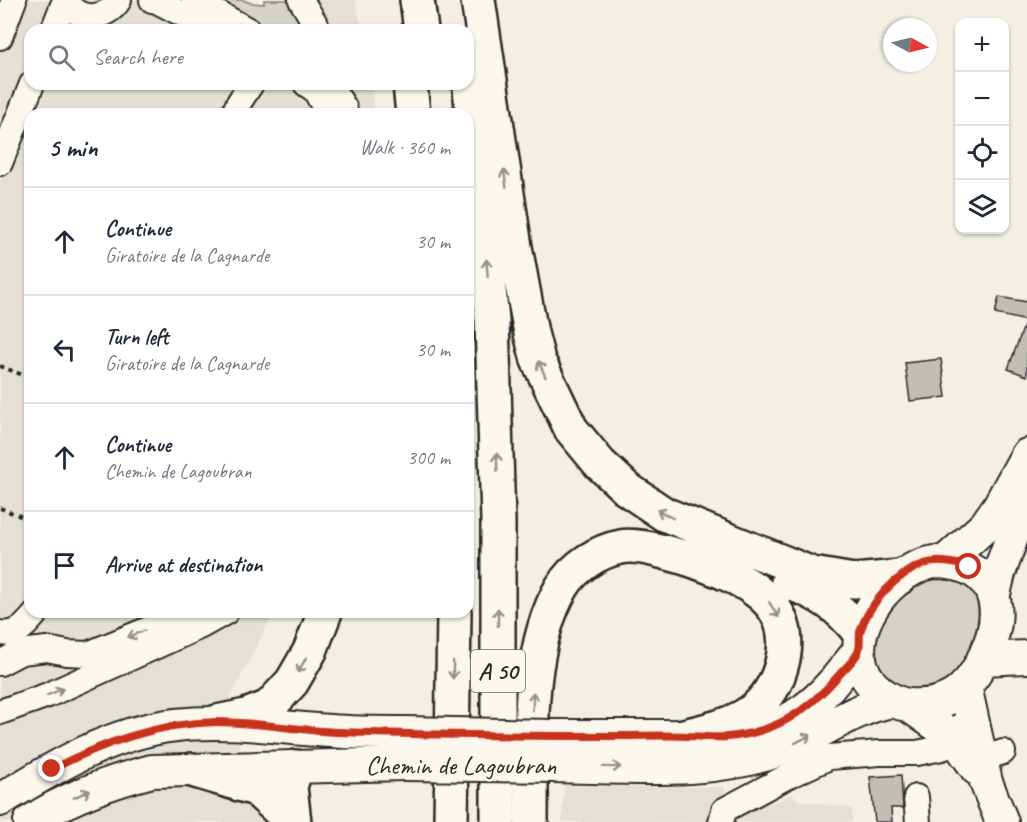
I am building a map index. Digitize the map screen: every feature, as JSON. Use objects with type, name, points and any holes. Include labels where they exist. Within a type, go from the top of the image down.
[{"type":"highway","points":[[408,24],[409,0]]},
{"type":"highway","points":[[417,0],[421,24]]},
{"type":"highway","points":[[457,0],[461,24]]},
{"type":"highway","points":[[478,0],[515,247],[531,333],[538,360],[572,429],[600,464],[627,489],[664,514],[813,574],[854,581],[900,577]]},
{"type":"highway","points":[[411,90],[412,108]]},
{"type":"highway","points":[[429,90],[431,108]]},
{"type":"highway","name":"A 50","points":[[470,90],[472,108]]},
{"type":"highway","name":"A 50","points":[[474,128],[492,321],[498,521],[498,822]]},
{"type":"highway","points":[[531,822],[534,684],[539,644],[549,613],[563,584],[580,567],[600,553],[623,546],[666,541],[684,543],[718,554],[823,597],[842,611],[859,643]]},
{"type":"highway","points":[[623,546],[673,554],[738,578],[754,588],[770,603],[778,615],[786,644],[777,680],[767,698],[756,709],[723,727],[684,736]]},
{"type":"highway","points":[[217,722],[246,716],[269,707],[292,682],[310,651],[323,618]]},
{"type":"highway","name":"A 50","points":[[451,822],[454,618]]},
{"type":"highway","points":[[293,822],[290,787],[296,766]]},
{"type":"highway","points":[[192,770],[256,789],[293,822]]},
{"type":"main road","points":[[945,562],[985,526],[1004,498],[1027,455]]},
{"type":"main road","points":[[1002,822],[992,759],[966,697],[983,659],[995,607],[999,573],[1027,496]]},
{"type":"main road","points":[[992,759],[874,687],[864,675],[859,643],[868,614],[886,590],[900,577],[925,564],[945,562],[969,567],[986,581],[1007,631],[1027,640]]},
{"type":"main road","name":"Chemin de Lagoubran","points":[[30,822],[84,793],[152,771],[296,766],[404,748],[553,751],[684,736],[726,738],[756,733],[804,710],[821,695],[859,643]]},
{"type":"main road","points":[[983,659],[1027,657]]},
{"type":"main road","points":[[922,716],[932,704],[954,695],[966,697]]},
{"type":"main road","name":"Chemin de Lagoubran","points":[[553,751],[649,767],[729,762],[782,749],[856,710],[922,716]]},
{"type":"main road","name":"Chemin de Lagoubran","points":[[0,799],[73,758],[116,740],[174,725],[217,722],[334,732],[404,748]]},
{"type":"main road","points":[[296,766],[303,751],[314,739],[334,732]]},
{"type":"street","points":[[0,37],[14,0]]},
{"type":"street","points":[[56,24],[66,0],[76,12],[85,16],[104,15],[115,5],[136,0]]},
{"type":"street","points":[[152,0],[201,24]]},
{"type":"street","points":[[194,0],[237,24]]},
{"type":"street","points":[[301,0],[315,24]]},
{"type":"street","points":[[0,163],[30,90]]},
{"type":"street","points":[[315,90],[325,108]]},
{"type":"street","points":[[332,90],[344,108]]},
{"type":"street","points":[[0,633],[13,634],[21,630],[31,618]]},
{"type":"street","points":[[0,663],[21,652],[47,649],[88,654],[175,618]]},
{"type":"street","points":[[0,712],[48,695],[215,618]]},
{"type":"street","points":[[722,822],[724,810],[829,757],[917,753],[925,747],[929,740],[922,716],[967,717],[966,697]]},
{"type":"street","points":[[916,797],[918,822]]},
{"type":"path","points":[[0,366],[24,376]]},
{"type":"path","points":[[0,508],[24,518]]},
{"type":"shaded area","points":[[0,0],[214,0],[258,24],[24,24],[24,90],[372,90],[374,108],[24,108],[24,618],[271,618],[230,698],[249,794],[261,822],[0,822]]},
{"type":"shaded area","points":[[214,0],[243,0],[264,4],[264,0],[295,0],[306,24],[258,24]]},
{"type":"shaded area","points":[[295,0],[355,0],[361,24],[306,24]]},
{"type":"shaded area","points":[[928,577],[958,577],[978,597],[983,621],[978,641],[958,670],[939,686],[915,692],[889,682],[875,660],[877,629],[906,591]]},
{"type":"shaded area","points":[[564,786],[724,787],[733,813],[732,822],[562,822]]},
{"type":"shaded area","points":[[791,794],[800,801],[852,808],[852,822],[738,822],[740,810],[782,800]]},
{"type":"building","points":[[999,297],[1027,302],[1027,321],[995,314]]},
{"type":"building","points":[[1025,323],[1027,324],[1027,376],[1008,369]]},
{"type":"building","points":[[941,359],[946,397],[910,401],[905,363]]},
{"type":"building","points":[[901,775],[903,808],[891,808],[892,822],[875,822],[870,777]]},
{"type":"route","points":[[52,769],[83,753],[145,731],[174,725],[217,722],[334,732],[726,738],[756,733],[804,710],[821,695],[858,652],[860,633],[868,614],[886,590],[900,577],[925,564],[934,562],[969,567]]}]
